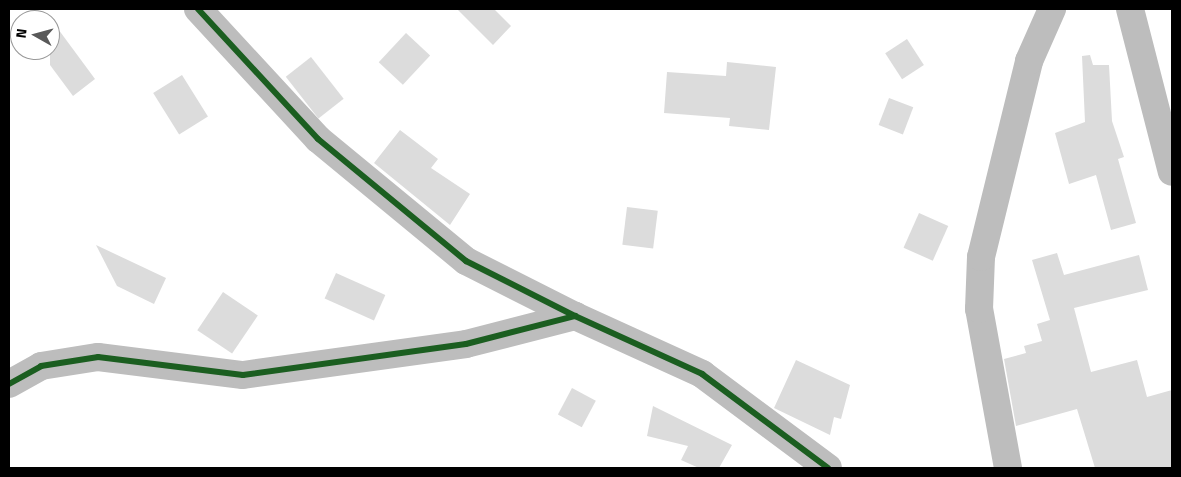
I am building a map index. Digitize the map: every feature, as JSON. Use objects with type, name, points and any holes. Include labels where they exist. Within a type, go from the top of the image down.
[{"type":"street","points":[[198,9],[318,139],[466,261],[575,316],[702,374],[828,468]]},
{"type":"street","points":[[1008,468],[979,309],[981,257],[1029,60],[1052,9]]},
{"type":"street","points":[[1130,9],[1172,172]]},
{"type":"street","points":[[9,384],[41,366],[98,357],[243,375],[466,344],[575,316]]},
{"type":"building","points":[[457,9],[494,9],[511,26],[493,45]]},
{"type":"building","points":[[60,32],[95,79],[73,96],[50,65],[50,60],[60,60]]},
{"type":"building","points":[[406,33],[430,56],[403,85],[379,62]]},
{"type":"building","points":[[907,39],[924,65],[902,79],[885,53]]},
{"type":"building","points":[[1090,55],[1093,65],[1109,65],[1112,121],[1124,157],[1118,159],[1136,223],[1111,230],[1096,175],[1069,184],[1055,133],[1085,122],[1082,56]]},
{"type":"building","points":[[311,57],[344,99],[318,118],[286,77]]},
{"type":"building","points":[[727,62],[776,67],[769,130],[729,126],[730,118],[664,113],[667,72],[726,76]]},
{"type":"building","points":[[182,75],[208,117],[179,135],[153,93]]},
{"type":"building","points":[[889,98],[913,107],[903,134],[879,125]]},
{"type":"building","points":[[400,130],[438,159],[431,168],[470,194],[450,225],[374,163]]},
{"type":"building","points":[[627,207],[658,211],[653,248],[622,245]]},
{"type":"building","points":[[919,213],[948,226],[933,261],[904,248]]},
{"type":"building","points":[[96,245],[166,278],[154,304],[117,286]]},
{"type":"building","points":[[1057,253],[1064,275],[1139,255],[1148,290],[1074,308],[1091,372],[1137,360],[1147,397],[1172,390],[1172,468],[1095,468],[1077,409],[1016,426],[1004,359],[1026,353],[1024,346],[1042,341],[1037,324],[1050,320],[1032,260]]},
{"type":"building","points":[[336,273],[385,295],[374,321],[325,299]]},
{"type":"building","points":[[223,292],[258,315],[232,354],[197,330]]},
{"type":"building","points":[[796,360],[850,385],[841,419],[834,417],[830,435],[774,408]]},
{"type":"building","points":[[572,388],[596,401],[582,427],[558,414]]},
{"type":"building","points":[[653,406],[732,445],[719,468],[699,468],[681,460],[688,446],[647,436]]},
{"type":"cycle path","points":[[198,9],[318,139],[466,261],[575,316],[702,374],[828,468]]},
{"type":"cycle path","points":[[9,384],[41,366],[98,357],[243,375],[466,344],[575,316]]}]
